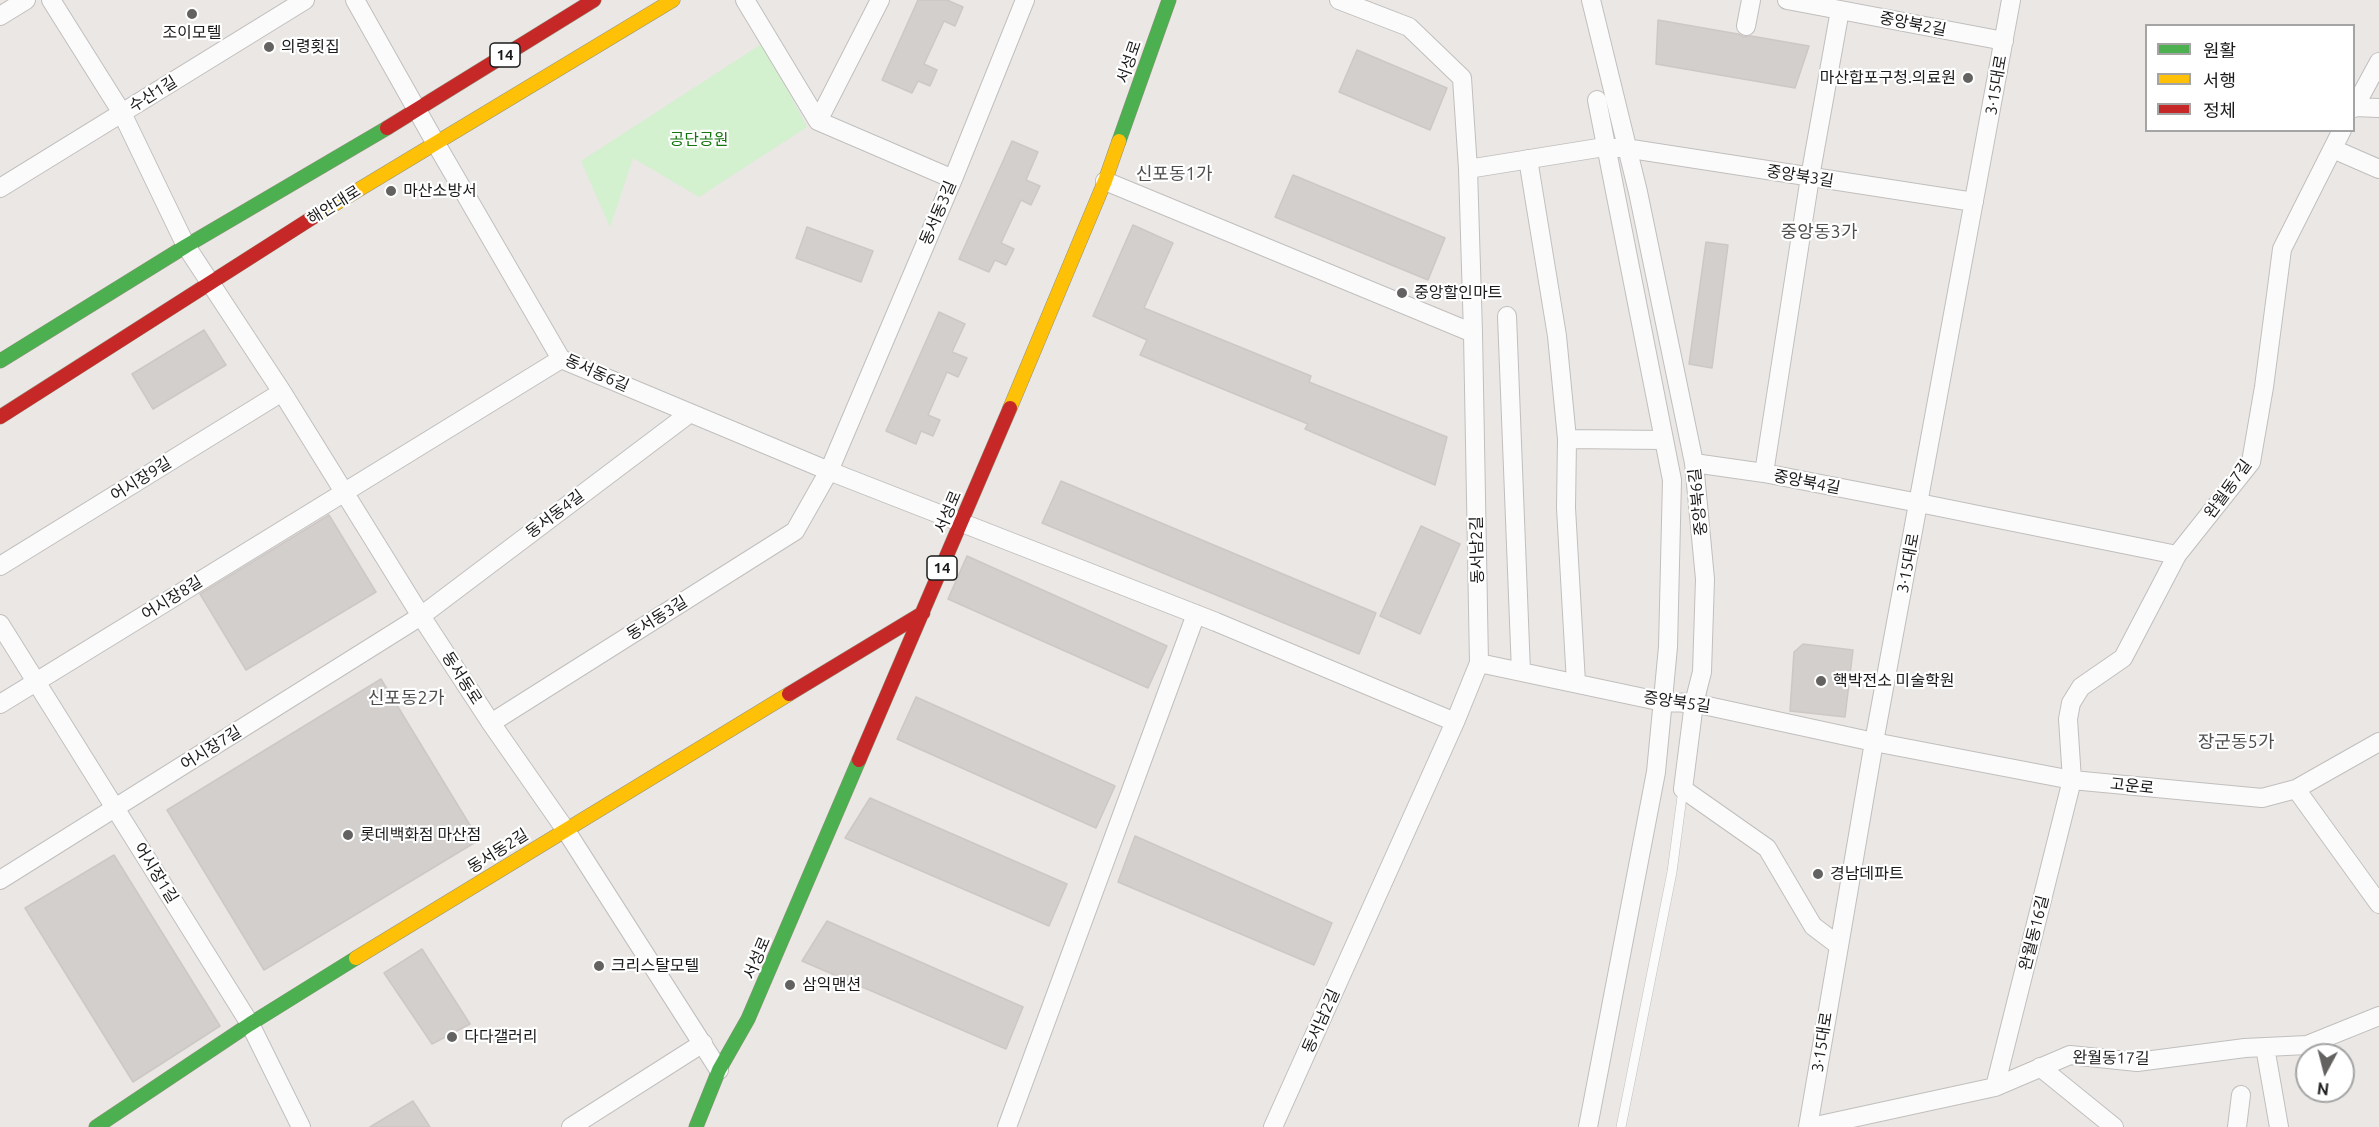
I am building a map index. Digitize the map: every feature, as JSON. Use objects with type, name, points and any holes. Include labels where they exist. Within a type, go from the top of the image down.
[{"type":"main road","name":"14","points":[[417,111],[594,0]]},
{"type":"main road","name":"해안대로","points":[[0,417],[209,282],[435,142],[673,0]]},
{"type":"main road","name":"서성로","points":[[696,1127],[719,1070],[748,1019],[962,522],[1105,181],[1169,0]]},
{"type":"main road","points":[[0,361],[186,246],[417,111]]},
{"type":"main road","name":"동서동2길","points":[[96,1127],[250,1024],[565,829],[923,613]]},
{"type":"street","points":[[0,16],[26,0]]},
{"type":"street","name":"동서동로","points":[[51,0],[122,113],[186,246],[282,392],[491,723],[565,829],[719,1070]]},
{"type":"street","name":"수산1길","points":[[0,188],[305,0]]},
{"type":"street","name":"동서동6길","points":[[355,0],[561,359],[829,471],[1196,614],[1455,722]]},
{"type":"street","points":[[745,0],[818,121],[952,179]]},
{"type":"street","points":[[818,121],[880,0]]},
{"type":"street","name":"동서동3길","points":[[491,723],[795,531],[829,471],[1025,0]]},
{"type":"street","name":"중앙북6길","points":[[1591,0],[1625,148],[1638,192],[1694,463],[1705,579],[1702,672],[1694,703],[1683,789]]},
{"type":"street","points":[[1746,26],[1751,0]]},
{"type":"street","name":"중앙북2길","points":[[1787,0],[2004,40]]},
{"type":"street","name":"3·15대로","points":[[1809,1127],[1838,945],[2011,0]]},
{"type":"street","name":"동서남2길","points":[[1273,1127],[1455,722],[1479,663],[1473,333],[1468,169],[1462,78],[1408,27],[1348,2]]},
{"type":"street","points":[[1764,473],[1810,177],[1840,10]]},
{"type":"street","points":[[2355,106],[2379,62]]},
{"type":"street","points":[[1588,1127],[1656,772],[1668,648],[1672,480],[1597,100]]},
{"type":"street","points":[[2355,108],[2379,108]]},
{"type":"street","name":"완월동7길","points":[[2072,780],[2068,719],[2071,703],[2081,687],[2123,658],[2177,555],[2251,462],[2264,387],[2282,249],[2341,132]]},
{"type":"street","name":"중앙북3길","points":[[1468,169],[1607,148],[1625,148],[1974,202]]},
{"type":"street","points":[[2333,149],[2379,169]]},
{"type":"street","points":[[1528,159],[1557,336],[1567,439],[1566,508],[1576,683]]},
{"type":"street","points":[[1105,181],[1473,333]]},
{"type":"street","points":[[1507,316],[1521,672]]},
{"type":"street","name":"어시장8길","points":[[0,704],[561,359]]},
{"type":"street","name":"어시장9길","points":[[0,566],[282,392]]},
{"type":"street","name":"동서동4길","points":[[422,616],[690,412]]},
{"type":"street","points":[[1567,439],[1664,440]]},
{"type":"street","name":"중앙북4길","points":[[1694,463],[1764,473],[2177,555]]},
{"type":"street","points":[[1007,1126],[1196,614]]},
{"type":"street","name":"어시장7길","points":[[0,880],[422,616]]},
{"type":"street","name":"어시장1길","points":[[0,624],[250,1024],[302,1127]]},
{"type":"street","name":"중앙북5길","points":[[1479,663],[1663,702],[1694,703],[1875,742]]},
{"type":"street","name":"고운로","points":[[1875,742],[2072,780],[2262,798],[2296,789],[2379,742]]},
{"type":"street","name":"완월동16길","points":[[1995,1087],[2072,780]]},
{"type":"street","points":[[1683,789],[1767,848],[1813,926],[1838,945]]},
{"type":"street","points":[[2296,789],[2379,904]]},
{"type":"street","name":"완월동17길","points":[[1809,1127],[1995,1087],[2070,1055],[2137,1062],[2265,1047],[2307,1045],[2379,1016]]},
{"type":"street","points":[[571,1127],[702,1043]]},
{"type":"street","points":[[2265,1047],[2279,1127]]},
{"type":"street","points":[[2040,1067],[2114,1127]]},
{"type":"street","points":[[2237,1127],[2241,1095]]},
{"type":"lane","points":[[1621,1127],[1672,872],[1683,789]]},
{"type":"green space","name":"공단공원","points":[[763,43],[807,127],[699,197],[633,158],[610,227],[581,161]]},
{"type":"building","points":[[918,0],[947,0],[963,7],[955,26],[944,21],[924,64],[937,70],[930,86],[918,81],[912,93],[882,80]]},
{"type":"building","points":[[1658,20],[1744,37],[1751,36],[1809,46],[1795,88],[1656,64]]},
{"type":"building","points":[[1357,50],[1447,88],[1430,130],[1339,92]]},
{"type":"building","points":[[1012,141],[1038,152],[1026,180],[1040,186],[1031,205],[1021,200],[1001,243],[1014,249],[1006,265],[995,260],[989,272],[959,259]]},
{"type":"building","points":[[1293,175],[1445,238],[1428,280],[1275,217]]},
{"type":"building","points":[[1133,225],[1173,243],[1144,308],[1311,376],[1309,382],[1447,437],[1435,485],[1305,429],[1308,424],[1140,355],[1147,340],[1093,316]]},
{"type":"building","points":[[807,227],[873,251],[861,282],[796,258]]},
{"type":"building","points":[[1706,242],[1728,245],[1712,368],[1689,364]]},
{"type":"building","points":[[939,312],[965,324],[952,352],[967,358],[958,377],[947,372],[928,415],[940,420],[933,436],[921,431],[916,444],[886,431]]},
{"type":"building","points":[[204,330],[226,365],[153,409],[132,374]]},
{"type":"building","points":[[1061,481],[1376,613],[1359,654],[1042,523]]},
{"type":"building","points":[[329,515],[376,592],[246,670],[200,594]]},
{"type":"building","points":[[1421,526],[1460,544],[1420,634],[1380,616]]},
{"type":"building","points":[[967,556],[1167,646],[1148,688],[948,599]]},
{"type":"building","name":"핵박전소 미술학원","points":[[1803,644],[1853,650],[1845,717],[1790,711],[1794,652]]},
{"type":"building","points":[[381,679],[479,840],[264,970],[167,810]]},
{"type":"building","points":[[916,697],[1115,786],[1096,828],[897,739]]},
{"type":"building","points":[[870,798],[1067,884],[1049,926],[845,838]]},
{"type":"building","points":[[1135,836],[1332,923],[1314,965],[1118,882]]},
{"type":"building","points":[[114,855],[220,1026],[133,1082],[25,908]]},
{"type":"building","points":[[827,921],[1023,1007],[1006,1049],[802,961]]},
{"type":"building","points":[[422,949],[470,1024],[432,1044],[384,973]]},
{"type":"building","points":[[413,1101],[430,1127],[370,1127]]},
{"type":"traffic: fast","points":[[1119,141],[1169,0]]},
{"type":"traffic: fast","points":[[0,361],[186,246],[387,128]]},
{"type":"traffic: fast","points":[[696,1127],[719,1070],[748,1019],[859,760]]},
{"type":"traffic: fast","points":[[96,1127],[250,1024],[356,958]]},
{"type":"traffic: slow","points":[[315,216],[673,0]]},
{"type":"traffic: slow","points":[[1010,408],[1105,181],[1119,141]]},
{"type":"traffic: slow","points":[[356,958],[789,694]]},
{"type":"traffic: jam","points":[[387,128],[594,0]]},
{"type":"traffic: jam","points":[[0,417],[315,216]]},
{"type":"traffic: jam","points":[[859,760],[1010,408]]},
{"type":"traffic: jam","points":[[789,694],[923,613]]},
{"type":"place","name":"조이모텔","points":[[192,14]]},
{"type":"place","name":"의령횟집","points":[[269,47]]},
{"type":"place","name":"마산합포구청.의료원","points":[[1968,78]]},
{"type":"place","name":"마산소방서","points":[[391,191]]},
{"type":"place","name":"중앙할인마트","points":[[1402,293]]},
{"type":"place","name":"핵박전소 미술학원","points":[[1821,681]]},
{"type":"place","name":"롯데백화점 마산점","points":[[348,835]]},
{"type":"place","name":"경남데파트","points":[[1818,874]]},
{"type":"place","name":"크리스탈모텔","points":[[599,966]]},
{"type":"place","name":"삼익맨션","points":[[790,985]]},
{"type":"place","name":"다다갤러리","points":[[452,1037]]},
{"type":"district","name":"신포동1가","points":[[1174,174]]},
{"type":"district","name":"중앙동3가","points":[[1819,232]]},
{"type":"district","name":"신포동2가","points":[[406,698]]},
{"type":"district","name":"장군동5가","points":[[2236,742]]}]
